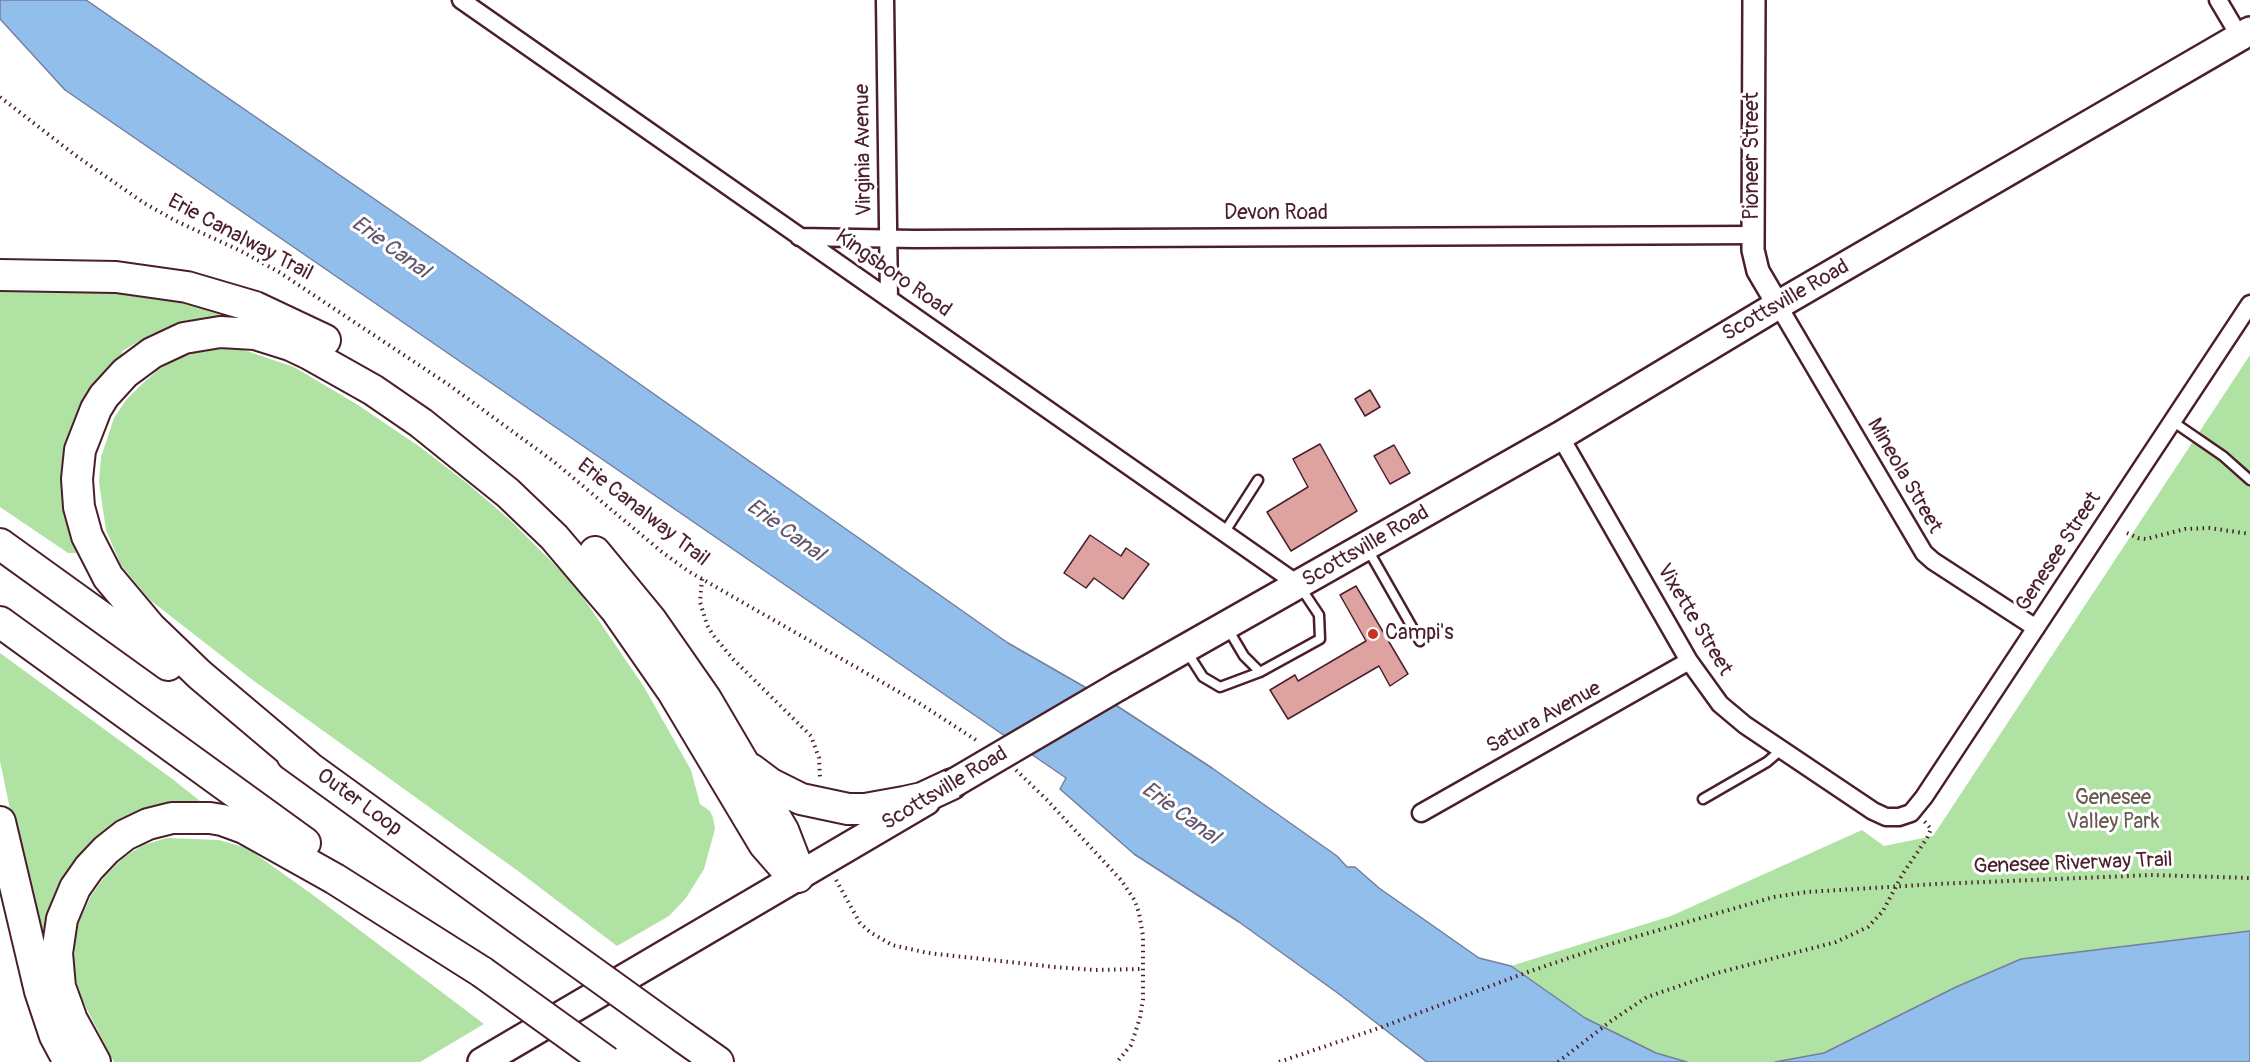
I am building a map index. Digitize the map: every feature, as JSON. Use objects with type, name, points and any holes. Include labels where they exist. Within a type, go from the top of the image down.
[{"type":"highway","points":[[0,275],[124,277],[218,295],[255,307],[350,353],[401,386],[494,455],[551,507],[590,547],[637,602],[680,660],[783,830],[795,861],[798,878]]},
{"type":"highway","points":[[309,767],[200,675],[150,627],[108,577],[87,536],[79,507],[77,479],[82,443],[96,409],[125,372],[152,353],[184,338],[220,332],[247,333],[273,339],[309,354],[373,390],[421,423],[508,493],[554,537],[616,610],[679,701],[764,844],[785,868],[798,878]]},
{"type":"highway","name":"Outer Loop","points":[[0,544],[718,1062]]},
{"type":"highway","points":[[0,622],[607,1062]]},
{"type":"highway","points":[[739,756],[759,775],[785,792],[815,803],[840,808],[865,810],[884,807],[921,798],[952,784]]},
{"type":"highway","points":[[95,1062],[72,1020],[60,987],[57,953],[62,919],[75,888],[106,850],[125,835],[148,824],[172,818],[210,818],[244,828],[350,888],[482,972]]},
{"type":"highway","points":[[0,822],[40,992],[55,1036],[69,1062]]},
{"type":"main road","name":"Scottsville Road","points":[[482,1062],[798,878],[952,784],[1560,436],[1778,305],[2245,34]]},
{"type":"street","name":"Kingsboro Road","points":[[461,0],[1299,585]]},
{"type":"street","name":"Virginia Avenue","points":[[885,0],[888,299]]},
{"type":"street","name":"Pioneer Street","points":[[1754,0],[1753,250],[1758,271],[1778,305]]},
{"type":"street","points":[[2218,0],[2245,34]]},
{"type":"street","name":"Devon Road","points":[[799,237],[1752,235]]},
{"type":"street","name":"Genesee Street","points":[[1899,817],[1915,809],[2250,304]]},
{"type":"street","name":"Mineola Street","points":[[1778,305],[1924,553],[2036,628]]},
{"type":"street","name":"Vixette Street","points":[[1560,436],[1689,661],[1728,712],[1873,811],[1886,817],[1899,817]]},
{"type":"street","name":"Satura Avenue","points":[[1421,813],[1689,661]]},
{"type":"lane","points":[[2172,422],[2223,456],[2250,480]]},
{"type":"lane","points":[[1224,533],[1258,480]]},
{"type":"lane","points":[[1366,547],[1420,641]]},
{"type":"lane","points":[[1185,650],[1203,677],[1220,687],[1260,672],[1320,639],[1319,615],[1299,585]]},
{"type":"lane","points":[[1227,626],[1244,656],[1260,672]]},
{"type":"lane","points":[[1703,799],[1767,762],[1781,750]]},
{"type":"path","name":"Erie Canalway Trail","points":[[0,97],[98,172],[144,203],[176,222],[242,251],[270,267],[449,385],[567,471],[648,541],[688,571],[922,705],[982,744]]},
{"type":"path","points":[[2127,533],[2146,539],[2185,529],[2210,528],[2250,534]]},
{"type":"path","points":[[1011,766],[1047,800],[1121,880],[1139,913],[1143,936],[1143,999],[1140,1018],[1131,1045],[1117,1062]]},
{"type":"path","points":[[1557,1062],[1647,997],[1717,973],[1836,942],[1868,927],[1883,911],[1896,885],[1931,829],[1915,809]]},
{"type":"path","name":"Genesee Riverway Trail","points":[[1280,1062],[1606,945],[1773,897],[1896,885],[2152,875],[2250,878]]},
{"type":"green space","points":[[0,284],[169,293],[256,321],[178,325],[152,334],[122,351],[122,362],[88,404],[83,551],[68,553],[0,507]]},
{"type":"green space","points":[[238,348],[294,367],[358,405],[420,447],[510,520],[574,584],[644,687],[691,770],[700,804],[710,811],[713,818],[715,829],[704,869],[686,898],[669,916],[617,946],[518,871],[254,681],[150,600],[121,565],[106,530],[99,482],[101,457],[114,418],[126,400],[142,384],[158,370],[180,357],[203,350]]},
{"type":"green space","name":"Genesee Valley Park","points":[[2250,355],[2250,931],[2159,944],[1956,987],[1824,1053],[1775,1062],[1687,1062],[1656,1053],[1585,1018],[1511,966],[1671,916],[1862,830],[1884,846],[1933,836]]},
{"type":"green space","points":[[0,653],[205,805],[112,833],[45,979],[0,761]]},
{"type":"green space","points":[[167,838],[219,840],[247,848],[484,1024],[420,1062],[114,1062],[78,992],[74,959],[75,930],[91,896],[105,876],[123,858],[143,845]]},
{"type":"water","name":"Erie Canal","points":[[0,0],[86,0],[499,285],[1008,643],[1111,702],[1212,768],[1337,856],[1347,867],[1355,867],[1379,888],[1479,958],[1511,966],[1585,1018],[1656,1053],[1687,1062],[1427,1062],[1339,994],[1239,922],[1134,854],[1060,789],[1066,778],[65,90],[0,19]]},
{"type":"water","points":[[2250,931],[2250,1062],[1775,1062],[1824,1053],[1956,987],[2021,959]]},
{"type":"building","points":[[1370,390],[1380,407],[1365,416],[1355,399]]},
{"type":"building","points":[[1320,444],[1357,511],[1291,551],[1267,512],[1308,487],[1293,459]]},
{"type":"building","points":[[1394,445],[1410,473],[1390,484],[1374,456]]},
{"type":"building","points":[[1090,535],[1121,556],[1126,548],[1149,564],[1123,599],[1094,578],[1086,588],[1064,573]]},
{"type":"building","points":[[1356,586],[1408,674],[1390,686],[1379,666],[1288,719],[1270,690],[1295,675],[1298,681],[1366,641],[1340,595]]},
{"type":"place","name":"Campi's","points":[[1373,634]]}]
